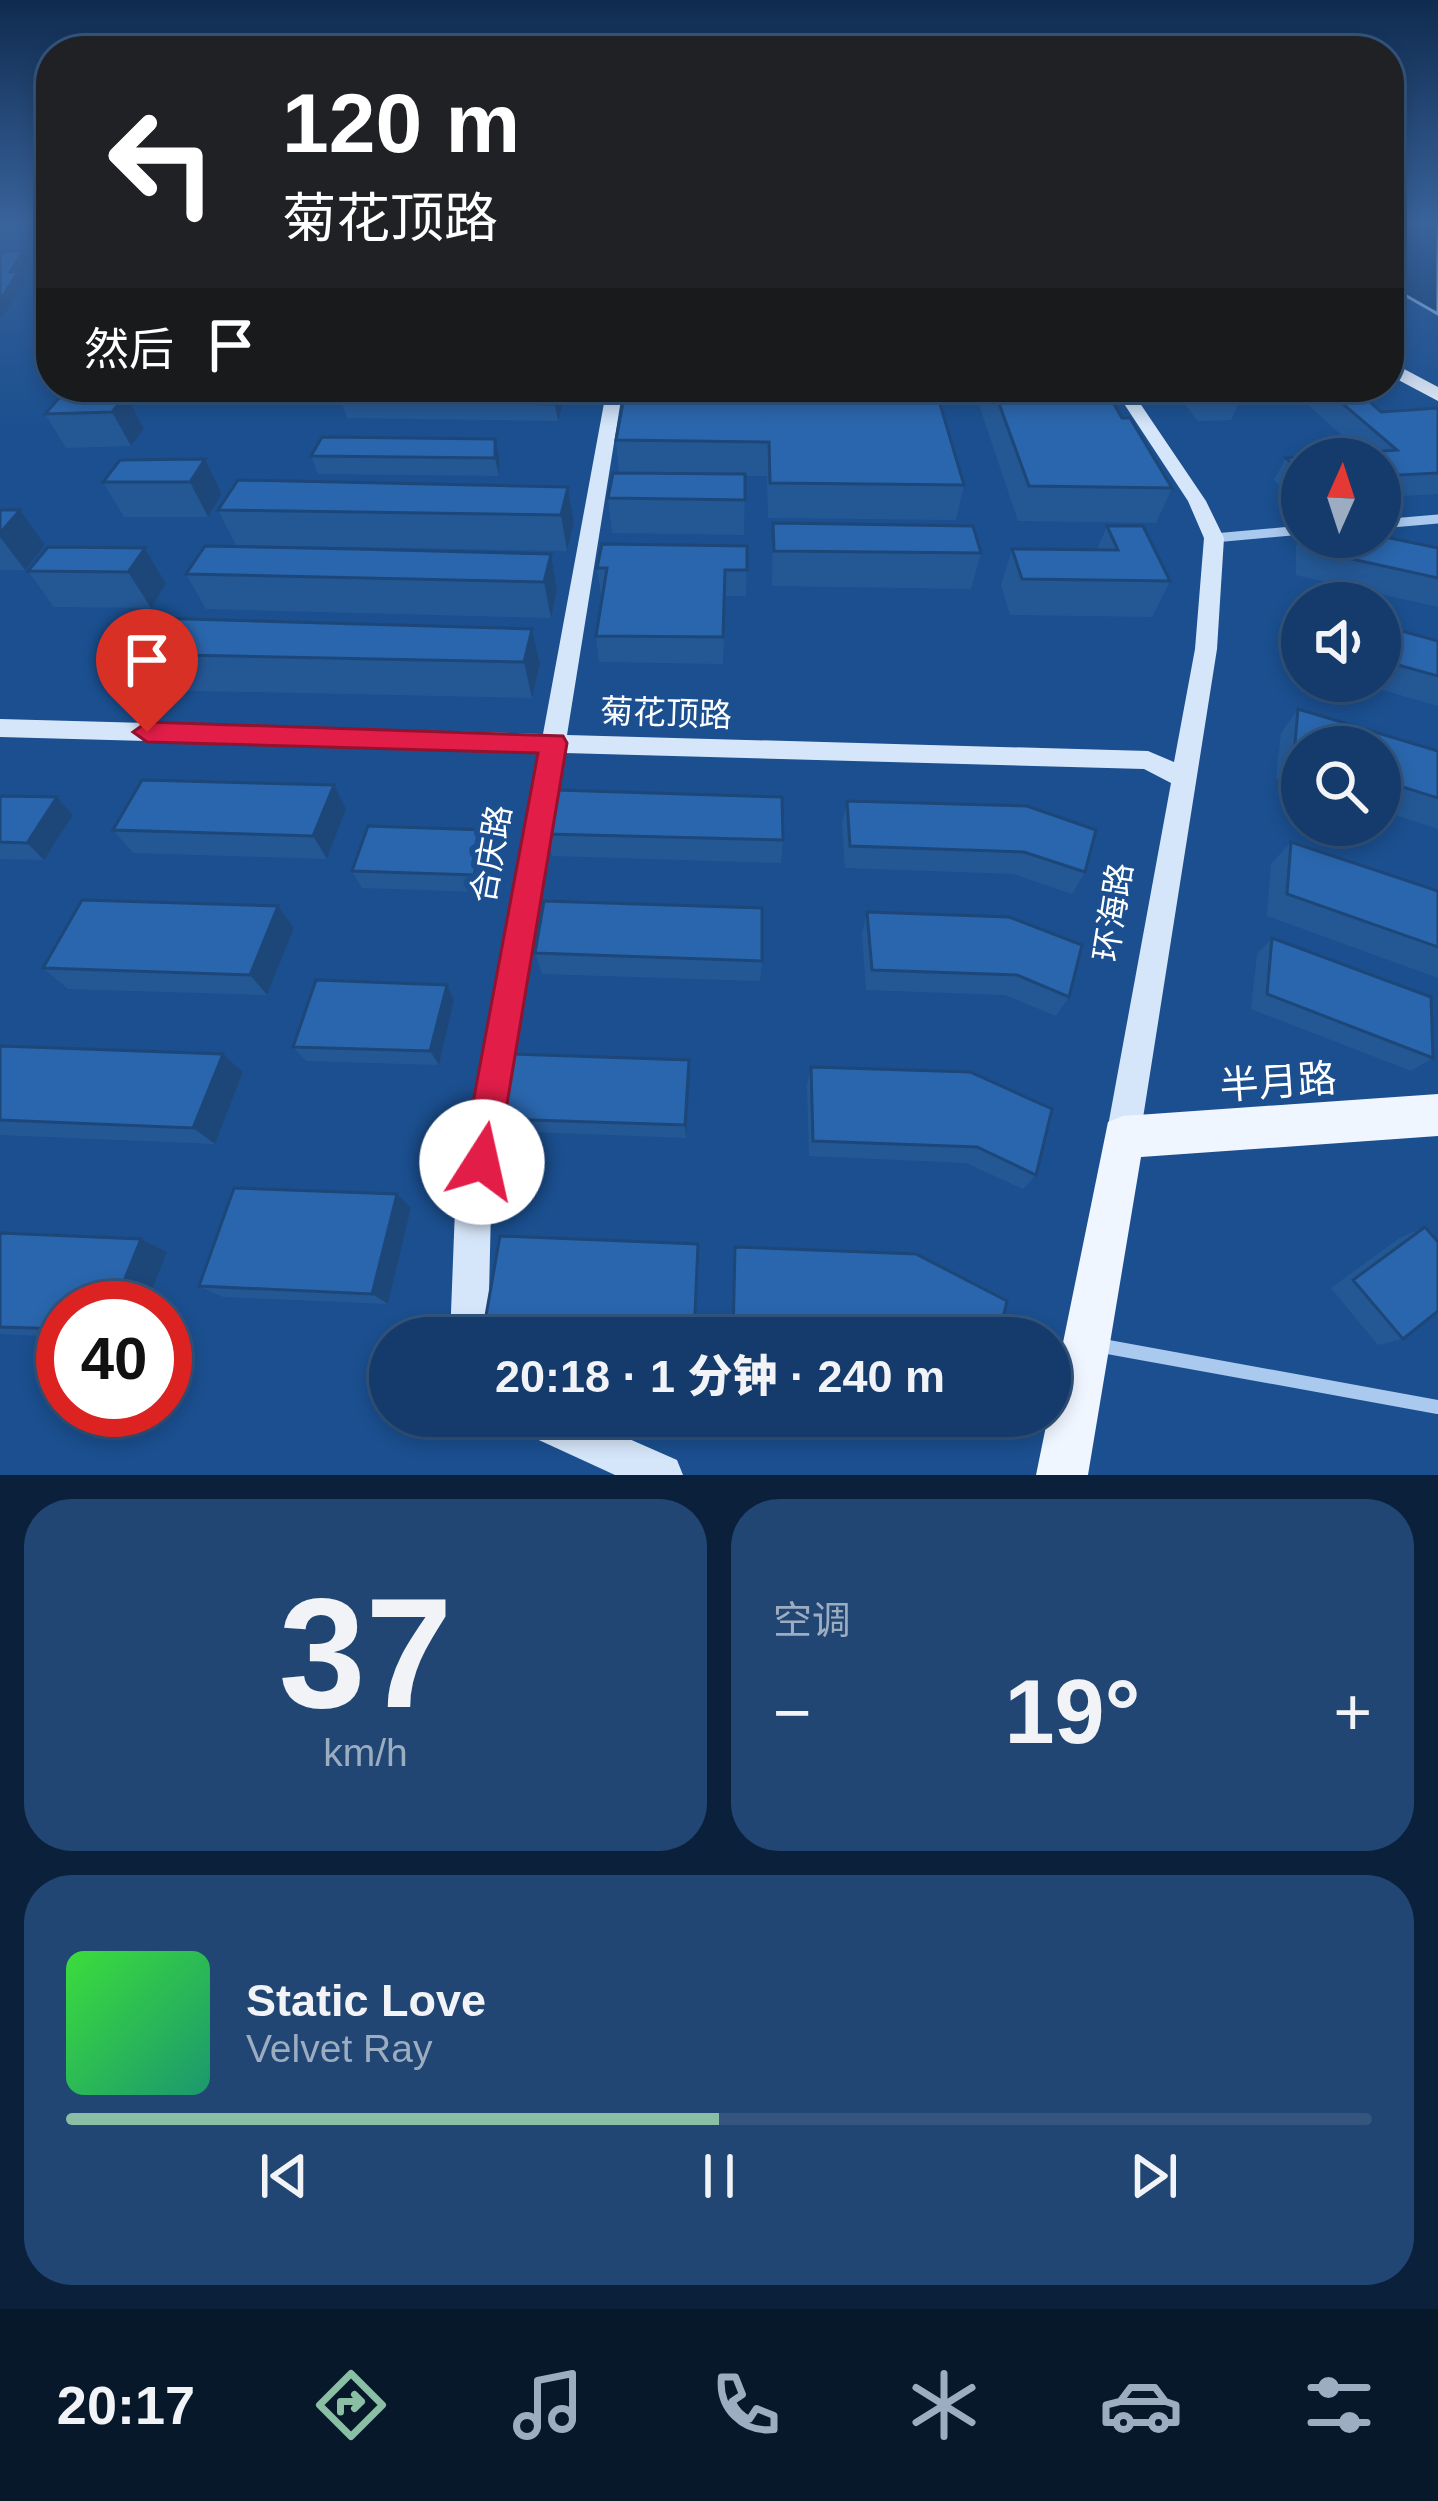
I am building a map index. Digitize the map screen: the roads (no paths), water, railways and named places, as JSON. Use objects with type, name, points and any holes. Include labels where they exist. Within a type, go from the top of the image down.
[{"type":"main road","points":[[1404,376],[1438,395]]},
{"type":"main road","name":"半月路","points":[[1123,1137],[1438,1115]]},
{"type":"main road","name":"环海路","points":[[1062,1475],[1123,1137]]},
{"type":"street","name":"合庆路","points":[[470,1317],[473,1209],[612,402]]},
{"type":"street","points":[[1130,402],[1197,501],[1214,538],[1281,532]]},
{"type":"street","points":[[1401,522],[1438,519]]},
{"type":"street","name":"环海路","points":[[1123,1137],[1206,649],[1214,538]]},
{"type":"street","name":"菊花顶路","points":[[0,728],[1148,760],[1183,778]]},
{"type":"street","points":[[578,1437],[662,1475]]},
{"type":"lane","points":[[1086,1343],[1438,1407]]},
{"type":"water","points":[[1404,292],[1438,292],[1438,314],[1404,295]]}]
